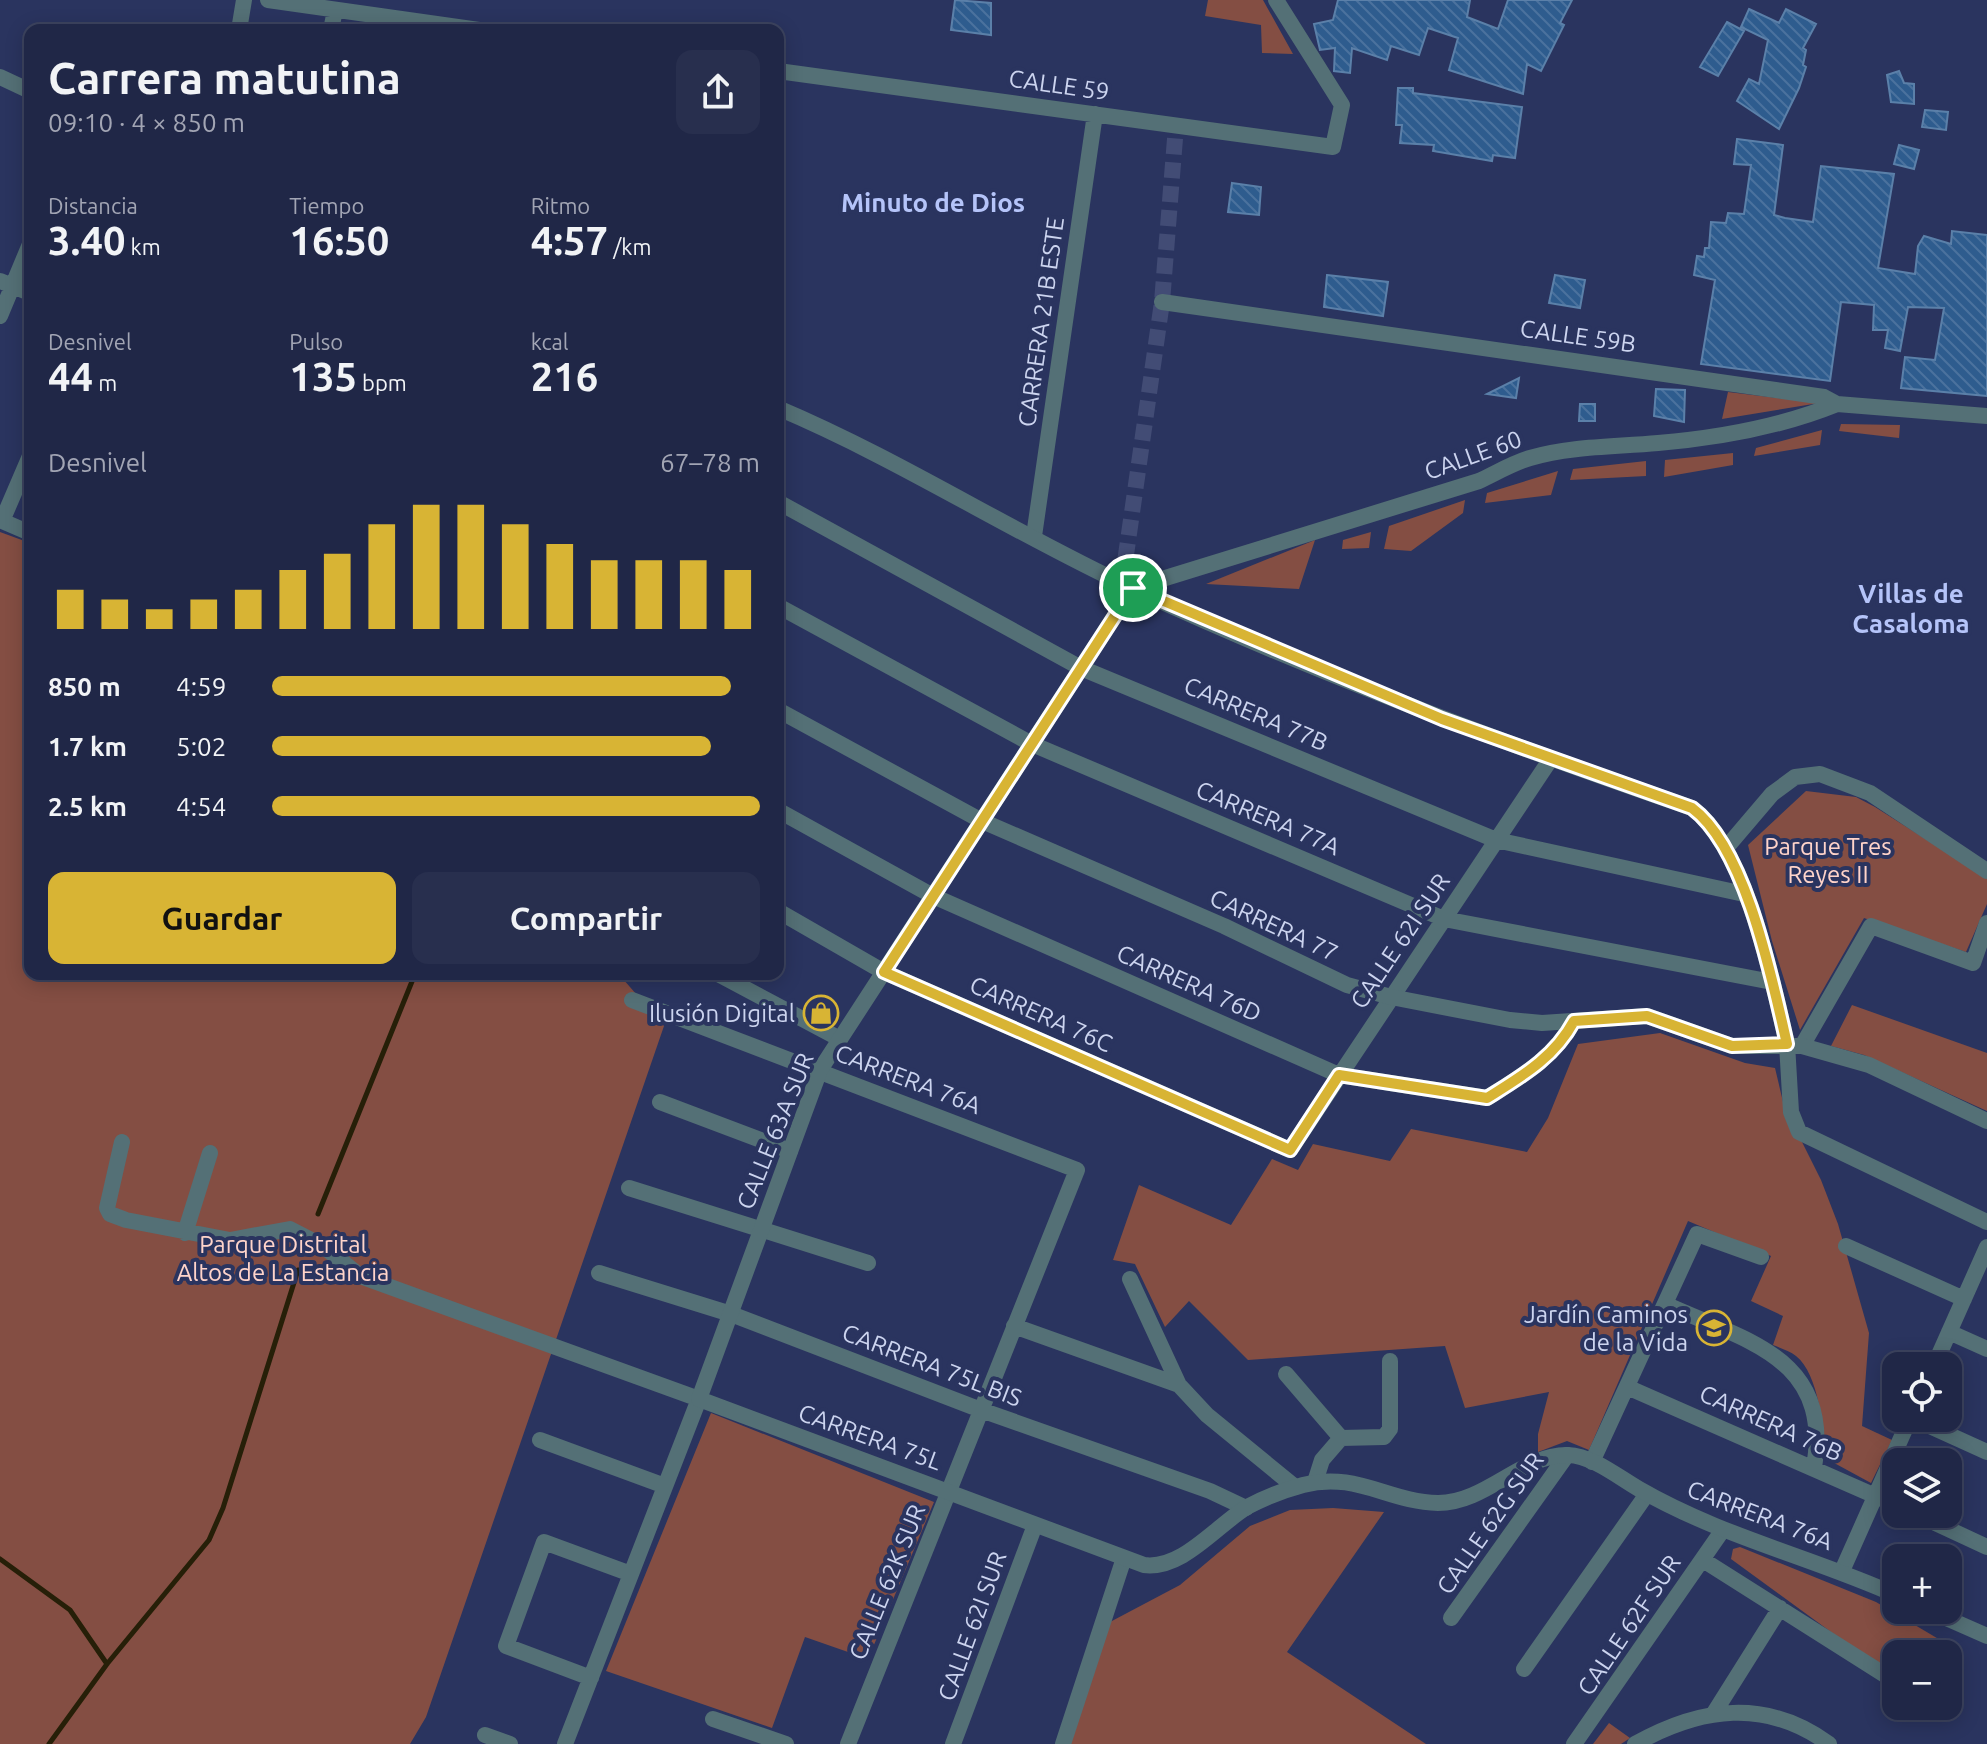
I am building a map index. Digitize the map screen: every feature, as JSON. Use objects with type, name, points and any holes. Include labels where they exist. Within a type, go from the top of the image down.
[{"type":"street","points":[[240,24],[244,0]]},
{"type":"street","points":[[268,0],[436,24]]},
{"type":"street","name":"CALLE 59","points":[[784,72],[1333,147],[1342,105],[1276,0]]},
{"type":"street","points":[[332,24],[335,10]]},
{"type":"street","points":[[0,77],[24,88]]},
{"type":"street","name":"CARRERA 21B ESTE","points":[[1034,536],[1095,114]]},
{"type":"street","points":[[0,316],[6,283],[24,254]]},
{"type":"street","name":"CALLE 59B","points":[[1162,302],[1574,359],[1824,397],[1837,404],[1987,416]]},
{"type":"street","name":"CALLE 60","points":[[1133,588],[1452,490],[1528,458],[1568,450],[1661,443],[1751,430],[1799,419],[1837,404]]},
{"type":"street","points":[[784,411],[877,453],[1133,588],[1350,682],[1550,760],[1692,808],[1715,829],[1726,848],[1795,1045],[1791,1112],[1799,1132],[1987,1222]]},
{"type":"street","points":[[24,469],[1,520],[24,530]]},
{"type":"street","name":"CARRERA 77B","points":[[784,505],[1081,668],[1496,840],[1744,894]]},
{"type":"street","name":"CALLE 63A SUR","points":[[565,1744],[699,1399],[820,1070],[1133,588]]},
{"type":"street","name":"CARRERA 77A","points":[[784,609],[1032,744],[1444,919],[1772,982]]},
{"type":"street","name":"CARRERA 77","points":[[784,713],[982,821],[1224,926],[1325,976],[1391,997],[1510,1020],[1574,1021],[1647,1016],[1732,1046],[1795,1045],[1869,1065],[1987,1121]]},
{"type":"street","name":"CALLE 62I SUR","points":[[1290,1150],[1550,760]]},
{"type":"street","points":[[1726,848],[1772,794],[1795,777],[1820,774],[1870,793],[1987,871]]},
{"type":"street","name":"CARRERA 76D","points":[[784,814],[933,896],[1339,1075],[1487,1098],[1546,1059],[1563,1041],[1574,1021]]},
{"type":"street","name":"CARRERA 76C","points":[[784,914],[884,972],[1290,1150]]},
{"type":"street","points":[[1795,1045],[1871,926],[1973,963],[1987,923]]},
{"type":"street","points":[[729,980],[840,1039]]},
{"type":"street","name":"CARRERA 76A","points":[[632,1000],[688,1024],[820,1070],[1077,1170]]},
{"type":"street","points":[[660,1102],[790,1151]]},
{"type":"street","name":"CARRERA 75L","points":[[122,1142],[107,1208],[110,1214],[185,1233],[230,1240],[290,1229],[323,1246],[360,1276],[1124,1558],[1153,1567],[1172,1562],[1246,1508]]},
{"type":"street","points":[[185,1233],[210,1153]]},
{"type":"street","name":"CALLE 62K SUR","points":[[848,1744],[1077,1170]]},
{"type":"street","points":[[629,1188],[868,1263]]},
{"type":"street","points":[[1592,1462],[1697,1234],[1761,1257]]},
{"type":"street","points":[[1846,1246],[1964,1299]]},
{"type":"street","points":[[1940,1352],[1986,1254]]},
{"type":"street","name":"CARRERA 75L BIS","points":[[599,1273],[731,1314],[981,1410],[1210,1491],[1246,1508]]},
{"type":"street","points":[[1130,1279],[1179,1385],[1207,1415],[1295,1487]]},
{"type":"street","points":[[1665,1304],[1765,1349],[1799,1375],[1818,1428],[1814,1468]]},
{"type":"street","points":[[1014,1326],[1179,1385]]},
{"type":"street","points":[[1949,1332],[1987,1349]]},
{"type":"street","points":[[1315,1482],[1322,1460],[1341,1438],[1384,1437],[1392,1422],[1390,1361]]},
{"type":"street","points":[[1286,1374],[1341,1438]]},
{"type":"street","name":"CARRERA 76B","points":[[1627,1387],[1882,1498]]},
{"type":"street","points":[[1842,1571],[1905,1432]]},
{"type":"street","points":[[1942,1432],[1987,1452]]},
{"type":"street","points":[[540,1440],[665,1486]]},
{"type":"street","points":[[1246,1508],[1315,1482],[1356,1481],[1407,1499],[1443,1503],[1461,1500],[1538,1463],[1567,1455]]},
{"type":"street","name":"CARRERA 76A","points":[[1567,1455],[1592,1462],[1647,1494],[1722,1531],[1842,1571],[1882,1589]]},
{"type":"street","name":"CALLE 62G SUR","points":[[1451,1618],[1567,1455]]},
{"type":"street","points":[[1524,1669],[1647,1494]]},
{"type":"street","name":"CALLE 62I SUR","points":[[953,1744],[1035,1525]]},
{"type":"street","points":[[1946,1528],[1987,1547]]},
{"type":"street","name":"CALLE 62F SUR","points":[[1574,1744],[1722,1531]]},
{"type":"street","points":[[591,1678],[506,1646],[544,1542],[631,1574]]},
{"type":"street","points":[[1063,1744],[1124,1558]]},
{"type":"street","points":[[1703,1560],[1882,1673]]},
{"type":"street","points":[[1714,1713],[1780,1608]]},
{"type":"street","points":[[1960,1624],[1987,1636]]},
{"type":"street","points":[[1635,1744],[1714,1713],[1748,1711],[1795,1721],[1829,1744]]},
{"type":"street","points":[[713,1719],[786,1744]]},
{"type":"street","points":[[485,1735],[510,1744]]},
{"type":"green space","points":[[1208,0],[1263,0],[1293,54],[1262,53],[1261,25],[1205,16]]},
{"type":"green space","points":[[1728,392],[1819,403],[1722,419]]},
{"type":"green space","points":[[1841,424],[1900,425],[1899,438],[1839,431]]},
{"type":"green space","points":[[1822,430],[1820,445],[1754,456],[1756,448]]},
{"type":"green space","points":[[1733,453],[1733,465],[1664,477],[1665,460]]},
{"type":"green space","points":[[1646,461],[1646,476],[1570,480],[1573,469]]},
{"type":"green space","points":[[1558,471],[1551,495],[1485,503],[1487,493]]},
{"type":"green space","points":[[1465,500],[1463,513],[1411,551],[1384,549],[1389,526]]},
{"type":"green space","name":"Parque Distrital Altos de La Estancia","points":[[0,532],[24,541],[24,980],[624,980],[664,1026],[426,1717],[410,1744],[0,1744]]},
{"type":"green space","points":[[1371,532],[1369,548],[1342,549],[1343,540]]},
{"type":"green space","points":[[1315,540],[1299,589],[1206,584]]},
{"type":"green space","name":"Parque Tres Reyes II","points":[[1806,791],[1856,797],[1875,807],[1987,878],[1987,904],[1966,952],[1864,918],[1800,1030],[1772,941],[1748,845]]},
{"type":"green space","points":[[1852,1005],[1987,1053],[1987,1111],[1864,1055],[1831,1046]]},
{"type":"green space","points":[[1660,1033],[1745,1063],[1775,1068],[1784,1106],[1821,1180],[1838,1224],[1869,1333],[1862,1426],[1892,1440],[1888,1448],[1882,1448],[1882,1460],[1871,1483],[1825,1458],[1819,1404],[1810,1376],[1796,1356],[1773,1345],[1783,1316],[1751,1301],[1771,1256],[1688,1221],[1589,1450],[1567,1441],[1538,1452],[1538,1434],[1549,1392],[1465,1408],[1445,1346],[1248,1360],[1189,1301],[1165,1327],[1135,1264],[1113,1260],[1139,1185],[1231,1225],[1272,1159],[1298,1170],[1313,1144],[1390,1161],[1411,1129],[1527,1152],[1548,1118],[1578,1044]]},
{"type":"green space","points":[[711,1413],[934,1502],[868,1659],[805,1637],[772,1728],[606,1671]]},
{"type":"green space","points":[[1333,1508],[1384,1512],[1287,1652],[1426,1744],[1070,1744],[1110,1622],[1180,1585],[1250,1526],[1290,1510]]},
{"type":"green space","points":[[1740,1547],[1876,1602],[1882,1606],[1882,1624],[1913,1624],[1940,1640],[1882,1640],[1882,1665],[1842,1640],[1731,1559],[1733,1549]]},
{"type":"green space","points":[[1609,1723],[1630,1738],[1621,1744],[1593,1744]]},
{"type":"building","points":[[955,0],[991,3],[991,35],[951,30]]},
{"type":"building","points":[[1338,0],[1470,0],[1467,17],[1498,29],[1508,0],[1572,0],[1560,23],[1564,25],[1541,71],[1527,64],[1523,94],[1449,70],[1458,38],[1428,28],[1419,55],[1391,46],[1387,60],[1352,48],[1350,73],[1334,71],[1335,48],[1320,50],[1314,24],[1333,20]]},
{"type":"building","points":[[1749,9],[1779,23],[1786,9],[1816,24],[1803,48],[1806,50],[1803,65],[1806,67],[1799,88],[1779,129],[1737,101],[1749,79],[1759,84],[1768,40],[1741,27]]},
{"type":"building","points":[[1727,22],[1744,31],[1718,76],[1700,67]]},
{"type":"building","points":[[1899,71],[1904,83],[1914,84],[1914,104],[1891,102],[1887,75]]},
{"type":"building","points":[[1398,88],[1413,88],[1413,93],[1522,107],[1515,158],[1493,155],[1492,161],[1433,151],[1434,145],[1400,143],[1402,125],[1396,125]]},
{"type":"building","points":[[1925,110],[1948,112],[1946,130],[1922,127]]},
{"type":"building","points":[[1737,139],[1783,145],[1774,215],[1785,218],[1813,222],[1821,166],[1894,174],[1878,268],[1915,274],[1918,246],[1924,236],[1951,244],[1952,231],[1987,235],[1987,396],[1901,388],[1905,357],[1935,360],[1944,308],[1908,307],[1900,351],[1885,348],[1888,330],[1873,330],[1874,305],[1841,302],[1830,381],[1701,364],[1715,280],[1694,275],[1697,256],[1704,257],[1705,248],[1709,248],[1711,222],[1726,223],[1728,213],[1744,214],[1751,165],[1734,164]]},
{"type":"building","points":[[1899,145],[1919,150],[1914,169],[1894,164]]},
{"type":"building","points":[[1232,183],[1261,187],[1259,215],[1228,212]]},
{"type":"building","points":[[1327,275],[1388,282],[1383,316],[1324,307]]},
{"type":"building","points":[[1555,275],[1585,280],[1580,308],[1549,303]]},
{"type":"building","points":[[1519,378],[1516,398],[1487,394]]},
{"type":"building","points":[[1656,389],[1685,390],[1684,422],[1654,416]]},
{"type":"building","points":[[1580,404],[1595,404],[1595,421],[1579,421]]},
{"type":"waterway","points":[[318,1214],[413,980]]},
{"type":"waterway","points":[[49,1744],[107,1664],[209,1540],[223,1508],[298,1270]]},
{"type":"waterway","points":[[0,1559],[70,1610],[107,1664]]},
{"type":"tunnel","points":[[1122,583],[1162,302],[1176,126]]},
{"type":"place","name":"Ilusión Digital","points":[[821,1013]]},
{"type":"place","name":"Jardín Caminos de la Vida","points":[[1714,1328]]},
{"type":"district","name":"Minuto de Dios","points":[[933,202]]},
{"type":"district","name":"Villas de Casaloma","points":[[1911,608]]},
{"type":"route","points":[[1133,588],[1442,719],[1550,760],[1692,808],[1715,829],[1726,848],[1759,939],[1787,1044],[1732,1046],[1647,1016],[1574,1021],[1563,1041],[1546,1059],[1487,1098],[1339,1075],[1290,1150],[884,972],[1133,588]]}]
